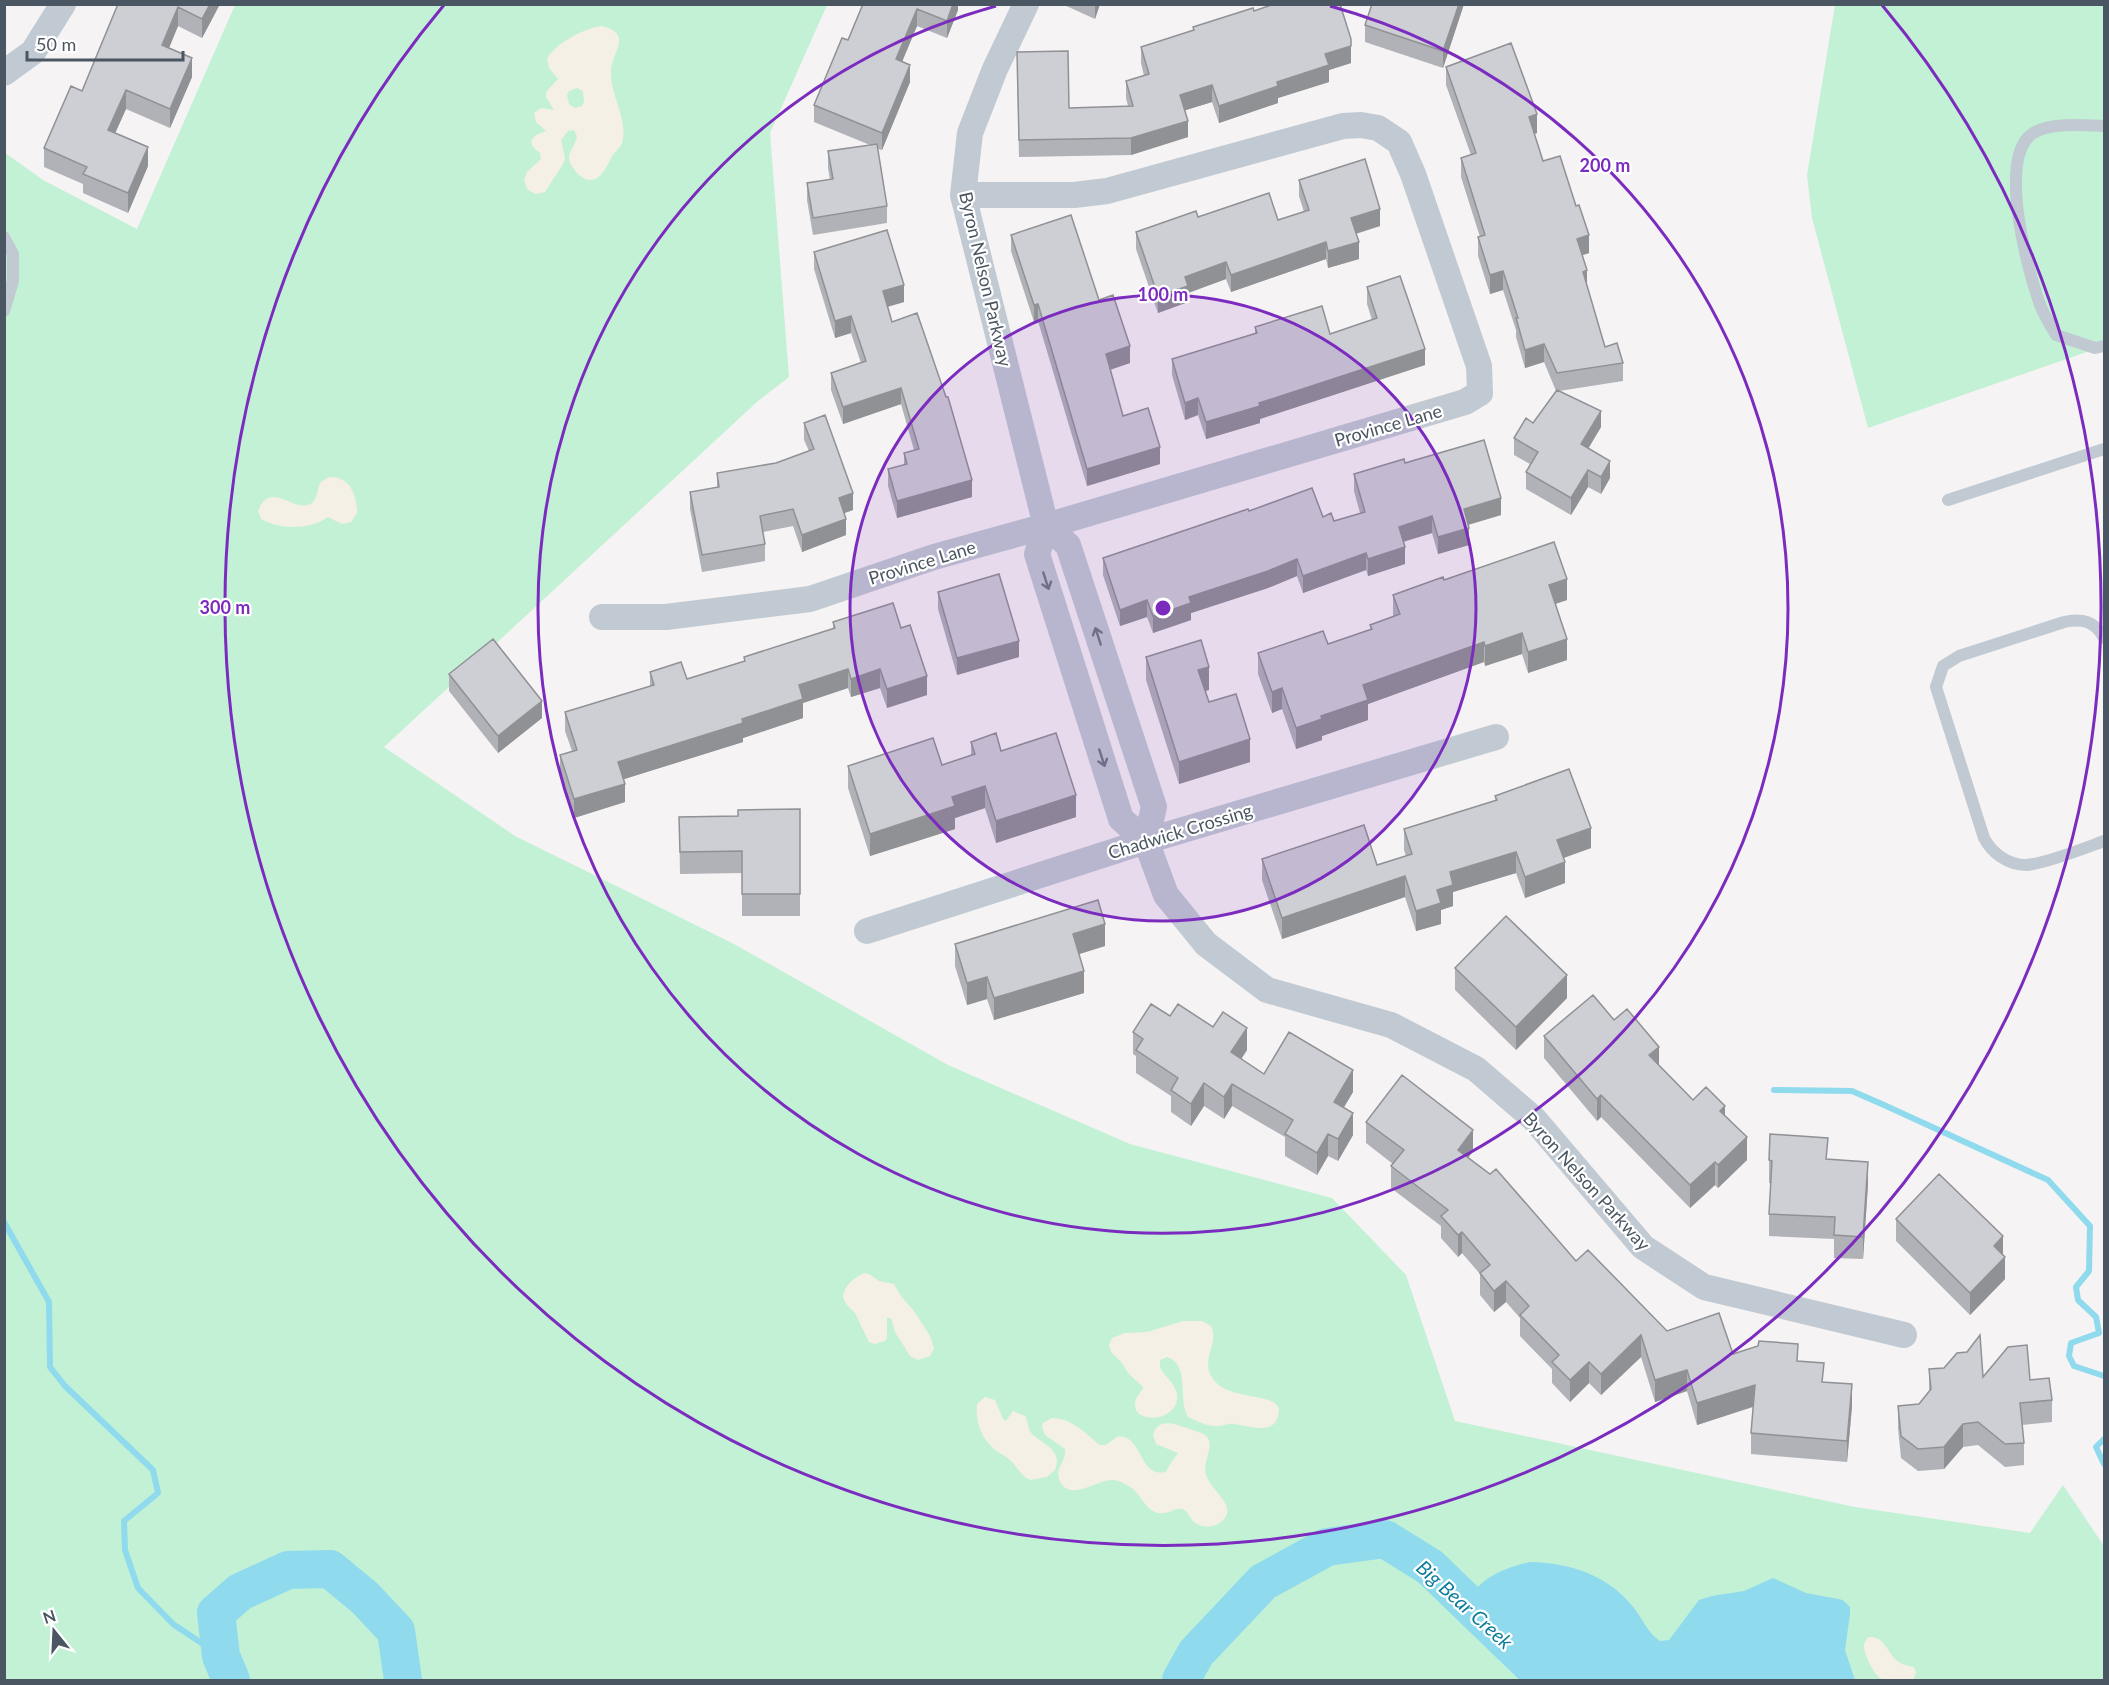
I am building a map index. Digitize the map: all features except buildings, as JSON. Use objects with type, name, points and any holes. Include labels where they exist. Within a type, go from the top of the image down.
[{"type":"street","points":[[4,73],[33,52],[63,4]]},
{"type":"street","name":"Byron Nelson Parkway","points":[[1026,4],[995,69],[970,133],[963,195],[1046,526],[1037,554],[1121,819],[1146,841],[1166,895],[1206,944],[1268,990],[1391,1025],[1476,1069],[1534,1119],[1643,1247],[1704,1287],[1904,1335]]},
{"type":"street","name":"Province Lane","points":[[602,617],[666,617],[810,598],[934,557],[1466,402],[1480,393],[1479,366],[1413,174],[1399,142],[1378,128],[1361,125],[1343,126],[1107,192],[1074,195],[963,195]]},
{"type":"street","points":[[1046,526],[1068,545],[1154,807],[1146,841]]},
{"type":"street","points":[[1079,687],[1111,675]]},
{"type":"street","name":"Chadwick Crossing","points":[[867,931],[1146,841],[1496,737]]},
{"type":"lane","points":[[2104,126],[2049,127],[2031,134],[2022,142],[2015,187],[2021,233],[2040,305],[2056,335],[2095,348],[2104,346]]},
{"type":"lane","points":[[4,237],[13,254],[13,281],[4,311]]},
{"type":"lane","points":[[1948,500],[2104,449]]},
{"type":"lane","points":[[2104,638],[2100,630],[2088,621],[2077,619],[2064,622],[1959,656],[1943,666],[1936,687],[1984,838],[1991,850],[2008,861],[2026,865],[2104,841]]},
{"type":"green space","points":[[235,5],[827,5],[770,133],[789,377],[758,401],[384,747],[515,836],[734,944],[948,1065],[1130,1144],[1332,1198],[1406,1275],[1455,1421],[1855,1507],[2030,1533],[2063,1485],[2104,1546],[2104,1680],[5,1680],[4,152],[43,180],[137,229]]},
{"type":"green space","points":[[1835,5],[2104,5],[2104,346],[1868,428],[1812,218],[1807,175]]},
{"type":"sand","points":[[601,26],[611,29],[617,33],[619,38],[612,63],[611,79],[623,125],[622,143],[599,177],[589,180],[578,174],[572,167],[569,155],[577,136],[574,130],[568,131],[561,140],[565,158],[563,164],[545,192],[535,194],[527,189],[524,180],[527,172],[541,159],[540,153],[533,147],[531,141],[536,135],[546,131],[536,122],[534,113],[541,108],[554,110],[546,97],[546,92],[558,79],[549,68],[547,59],[563,42]],"holes":[[[577,88],[583,91],[582,106],[575,108],[569,104],[567,95],[569,91]]]},
{"type":"sand","points":[[329,477],[347,483],[354,493],[357,513],[351,522],[342,524],[328,517],[313,524],[286,527],[261,519],[258,511],[263,502],[269,498],[276,497],[298,505],[312,503],[321,482]]},
{"type":"sand","points":[[864,1273],[879,1281],[894,1284],[930,1336],[934,1348],[930,1356],[918,1360],[910,1356],[895,1332],[891,1318],[887,1318],[885,1341],[875,1344],[869,1342],[855,1313],[843,1298],[847,1286]]},
{"type":"sand","points":[[1183,1321],[1202,1321],[1211,1326],[1213,1339],[1208,1366],[1213,1379],[1229,1391],[1275,1403],[1279,1408],[1278,1417],[1274,1423],[1262,1428],[1232,1424],[1216,1426],[1188,1417],[1183,1401],[1179,1367],[1167,1357],[1160,1360],[1160,1367],[1176,1391],[1176,1404],[1163,1416],[1154,1418],[1139,1414],[1135,1408],[1136,1399],[1143,1387],[1111,1352],[1109,1345],[1112,1338],[1125,1333],[1147,1332]]},
{"type":"sand","points":[[985,1397],[995,1400],[1006,1421],[1013,1411],[1025,1416],[1030,1432],[1051,1449],[1057,1463],[1055,1470],[1047,1477],[1030,1480],[1009,1459],[989,1444],[982,1433],[977,1416],[977,1404]]},
{"type":"sand","points":[[1052,1418],[1072,1424],[1100,1445],[1106,1445],[1118,1436],[1126,1438],[1133,1442],[1150,1469],[1157,1472],[1166,1472],[1178,1453],[1156,1444],[1153,1435],[1160,1425],[1165,1423],[1177,1425],[1203,1434],[1207,1437],[1210,1446],[1205,1468],[1206,1475],[1226,1505],[1226,1516],[1220,1523],[1206,1527],[1194,1522],[1182,1509],[1158,1513],[1150,1509],[1131,1487],[1115,1480],[1069,1490],[1063,1486],[1058,1475],[1065,1449],[1045,1435],[1042,1427],[1043,1423]]},
{"type":"sand","points":[[1868,1637],[1879,1639],[1895,1659],[1904,1665],[1914,1667],[1916,1673],[1913,1680],[1898,1682],[1880,1678],[1873,1670],[1865,1653],[1864,1644]]},
{"type":"water","points":[[1530,1562],[1574,1568],[1600,1579],[1624,1597],[1660,1641],[1669,1640],[1699,1600],[1744,1591],[1773,1578],[1806,1593],[1843,1600],[1850,1607],[1845,1650],[1855,1680],[1542,1680],[1470,1596],[1497,1573]]},
{"type":"waterway","points":[[1774,1090],[1852,1091],[2048,1180],[2090,1226],[2089,1271],[2076,1287],[2078,1300],[2096,1317],[2099,1333],[2071,1343],[2069,1356],[2074,1366],[2104,1376]]},
{"type":"waterway","points":[[4,1222],[49,1302],[50,1367],[65,1386],[153,1470],[158,1493],[124,1521],[125,1550],[138,1588],[173,1624],[221,1656]]},
{"type":"waterway","points":[[2104,1439],[2096,1447],[2104,1464]]},
{"type":"waterway","name":"Big Bear Creek","points":[[1181,1680],[1196,1653],[1263,1582],[1327,1547],[1385,1539],[1430,1567],[1547,1680]]},
{"type":"waterway","name":"Big Bear Creek","points":[[231,1680],[221,1656],[216,1613],[240,1592],[288,1570],[330,1569],[365,1598],[396,1631],[403,1680]]}]
